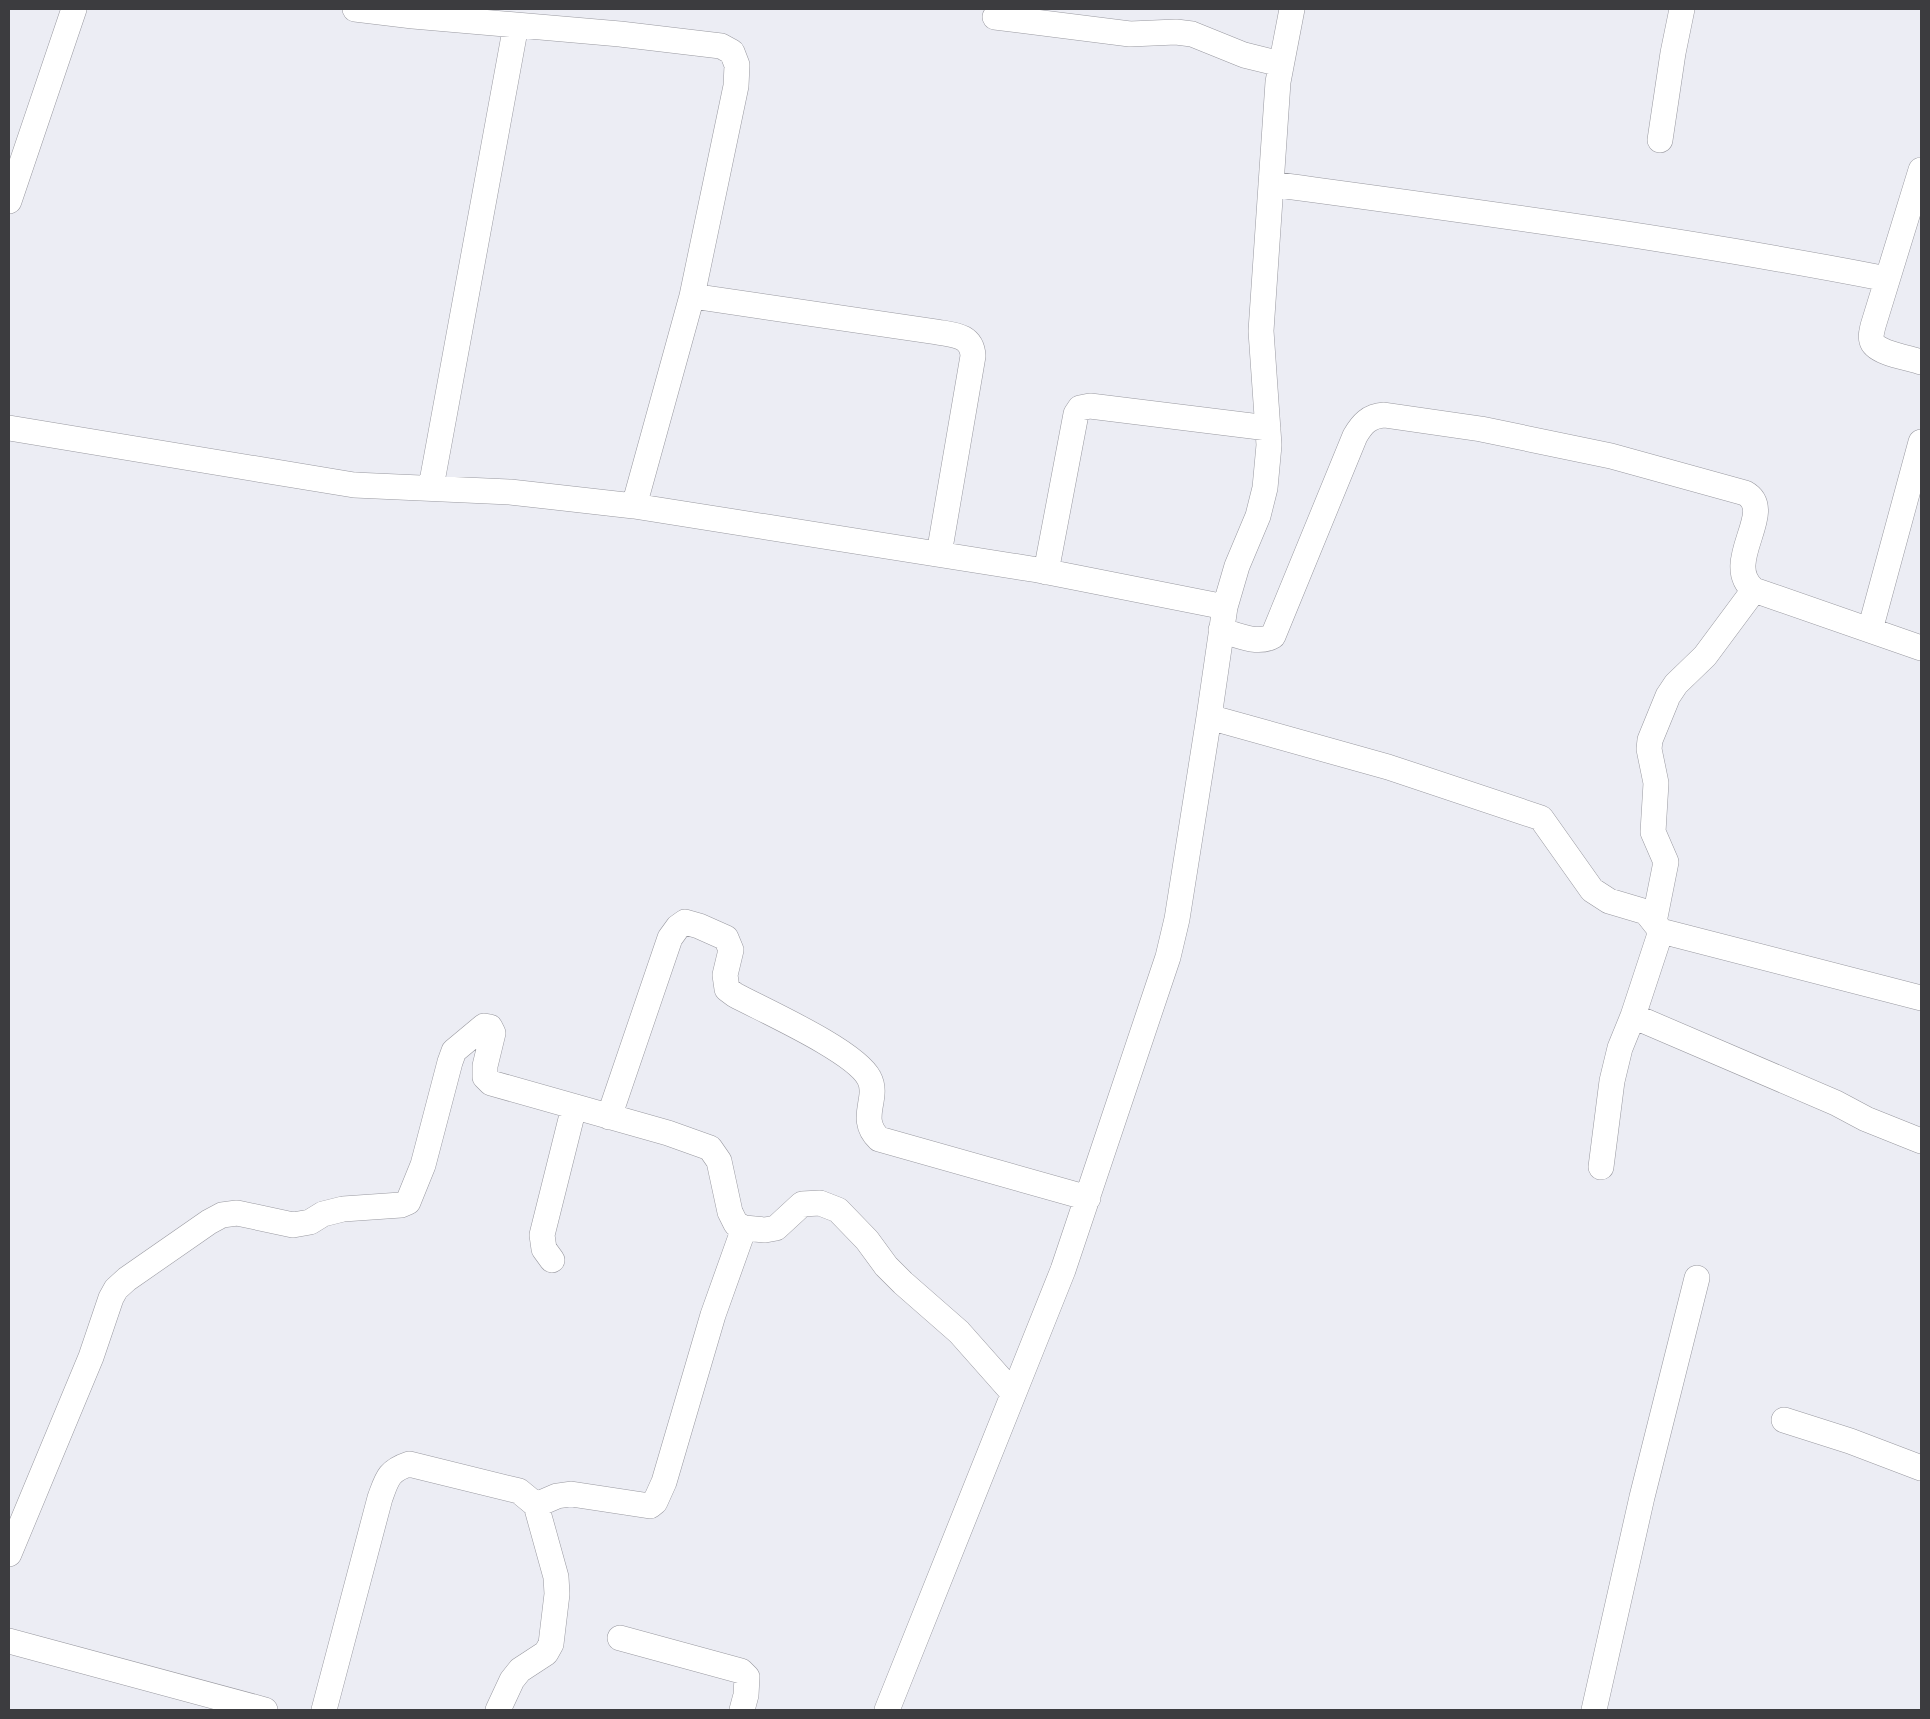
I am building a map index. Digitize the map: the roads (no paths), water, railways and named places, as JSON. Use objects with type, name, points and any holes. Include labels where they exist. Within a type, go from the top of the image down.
[{"type":"street","points":[[9,202],[74,9]]},
{"type":"street","points":[[355,9],[620,34],[721,46],[732,52],[737,66],[736,86],[692,296],[634,506]]},
{"type":"street","points":[[887,1710],[1063,1270],[1168,958],[1177,919],[1223,619],[1237,566],[1258,516],[1265,488],[1270,445],[1261,330],[1278,82],[1292,9]]},
{"type":"street","points":[[1660,140],[1673,53],[1682,9]]},
{"type":"street","points":[[995,17],[1103,19],[1130,34],[1176,32],[1192,34],[1244,55],[1281,64]]},
{"type":"street","points":[[431,487],[516,25]]},
{"type":"street","points":[[1921,170],[1871,333],[1871,341],[1875,347],[1921,362]]},
{"type":"street","points":[[1271,184],[1656,238],[1887,279]]},
{"type":"street","points":[[692,296],[937,332],[958,336],[967,340],[973,348],[973,356],[938,554]]},
{"type":"street","points":[[1046,572],[1076,414],[1080,408],[1090,406],[1268,428]]},
{"type":"street","points":[[9,428],[354,485],[510,492],[634,506],[1046,572],[1223,619],[1257,640],[1267,640],[1273,636],[1354,436],[1362,423],[1376,416],[1384,415],[1482,429],[1602,454],[1745,494],[1753,498],[1756,505],[1742,566],[1747,584],[1754,590],[1921,648]]},
{"type":"street","points":[[1870,630],[1921,442]]},
{"type":"street","points":[[1601,1167],[1612,1081],[1620,1048],[1633,1016],[1658,926],[1666,862],[1653,832],[1656,783],[1649,749],[1650,740],[1668,696],[1676,684],[1705,656],[1754,590]]},
{"type":"street","points":[[1209,717],[1388,767],[1540,818],[1592,890],[1609,901],[1646,912],[1658,926],[1921,998]]},
{"type":"street","points":[[609,1116],[670,938],[678,927],[685,922],[726,938],[731,950],[725,975],[727,989],[824,1042],[848,1056],[860,1066],[870,1078],[872,1091],[868,1113],[869,1124],[873,1134],[879,1139],[1088,1198]]},
{"type":"street","points":[[1633,1016],[1836,1103],[1866,1119],[1921,1141]]},
{"type":"street","points":[[9,1554],[91,1357],[111,1298],[116,1289],[127,1279],[222,1215],[237,1214],[294,1225],[310,1222],[324,1214],[343,1209],[400,1205],[408,1202],[423,1165],[454,1051],[484,1026],[490,1027],[494,1033],[485,1066],[485,1077],[491,1083],[668,1133],[710,1148],[719,1161],[730,1212],[736,1224],[744,1228],[765,1230],[776,1228],[802,1204],[820,1202],[838,1210],[867,1240],[886,1266],[959,1332],[1013,1393]]},
{"type":"street","points":[[552,1260],[544,1249],[542,1235],[574,1107]]},
{"type":"street","points":[[536,1505],[557,1496],[571,1494],[650,1506],[655,1502],[664,1482],[713,1316],[744,1228]]},
{"type":"street","points":[[1594,1710],[1642,1496],[1697,1278]]},
{"type":"street","points":[[1784,1420],[1850,1441],[1921,1468]]},
{"type":"street","points":[[324,1710],[380,1498],[387,1478],[397,1468],[409,1464],[519,1491],[536,1505],[556,1577],[557,1594],[551,1644],[546,1653],[520,1670],[512,1680],[498,1710]]},
{"type":"street","points":[[620,1638],[741,1671],[747,1677],[746,1695],[742,1710]]},
{"type":"street","points":[[9,1641],[191,1700],[265,1710]]}]
